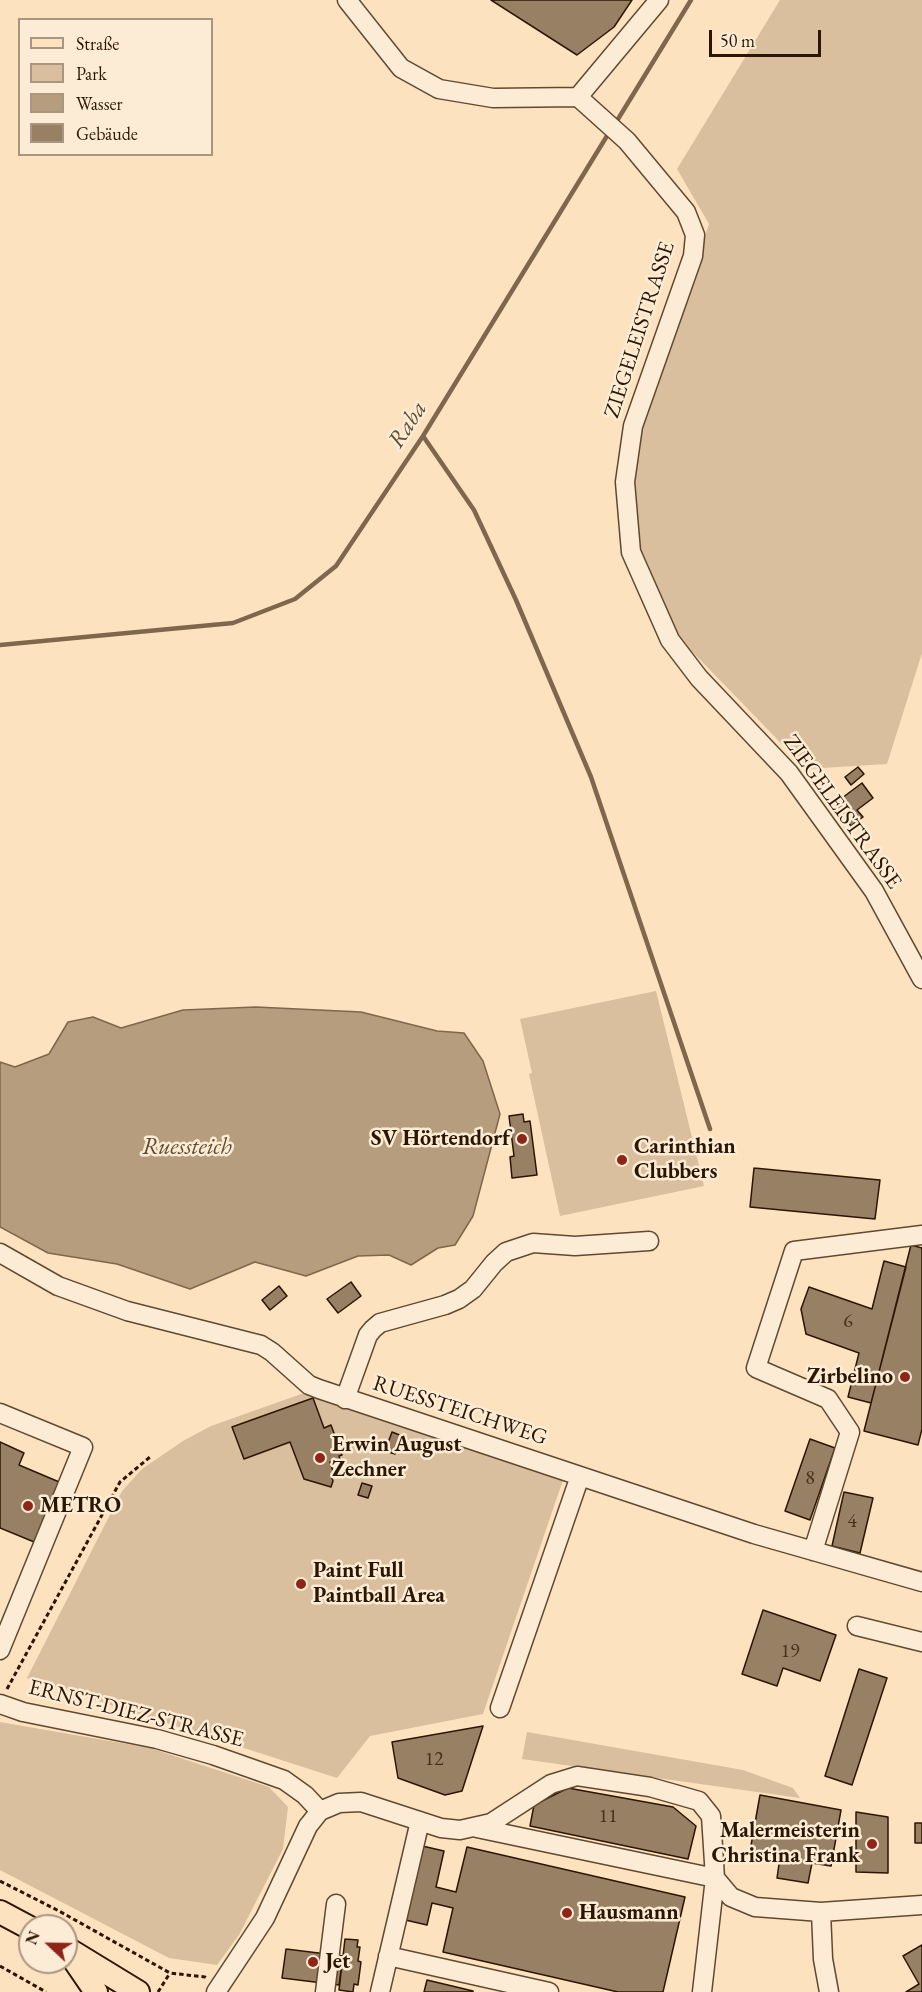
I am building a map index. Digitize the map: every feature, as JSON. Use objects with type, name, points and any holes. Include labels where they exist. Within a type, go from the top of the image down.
[{"type":"main road","points":[[0,1912],[18,1922]]},
{"type":"main road","points":[[78,1955],[138,1992]]},
{"type":"main road","points":[[78,1966],[96,1992]]},
{"type":"street","points":[[347,0],[401,68],[439,89],[493,98],[578,97],[659,0]]},
{"type":"street","name":"ZIEGELEISTRASSE","points":[[578,97],[627,141],[686,212],[695,235],[693,256],[633,426],[625,482],[631,552],[670,640],[699,678],[789,773],[874,891],[922,979]]},
{"type":"street","points":[[813,1551],[850,1432],[828,1399],[756,1368],[794,1251],[922,1235]]},
{"type":"street","points":[[345,1399],[368,1335],[373,1329],[380,1323],[459,1299],[473,1289],[506,1252],[533,1243],[575,1246],[649,1241]]},
{"type":"street","name":"RUESSTEICHWEG","points":[[0,1253],[58,1286],[127,1311],[261,1345],[309,1385],[345,1399],[754,1534],[922,1582]]},
{"type":"street","points":[[0,1413],[83,1448],[0,1650]]},
{"type":"street","points":[[500,1708],[580,1476]]},
{"type":"street","points":[[858,1626],[922,1642]]},
{"type":"street","name":"ERNST-DIEZ-STRASSE","points":[[3,1698],[23,1712],[157,1739],[213,1755],[284,1780],[305,1795],[320,1811]]},
{"type":"street","points":[[218,1990],[265,1918],[308,1826],[320,1811],[339,1803],[361,1803],[441,1828],[460,1830],[491,1823],[551,1784],[577,1776],[650,1787],[699,1801],[711,1816],[715,1878],[702,1992]]},
{"type":"street","points":[[380,1992],[420,1821]]},
{"type":"street","points":[[477,1827],[715,1878],[731,1897],[755,1907],[821,1912],[922,1905]]},
{"type":"street","points":[[325,1992],[336,1904]]},
{"type":"street","points":[[821,1912],[823,1959],[829,1992]]},
{"type":"street","points":[[388,1956],[549,1992]]},
{"type":"path","points":[[3,1698],[120,1482],[150,1457]]},
{"type":"path","points":[[0,1881],[170,1973],[205,1977],[218,1990]]},
{"type":"path","points":[[0,1966],[46,1992]]},
{"type":"path","points":[[158,1992],[170,1973]]},
{"type":"green space","points":[[780,0],[922,0],[922,653],[887,764],[806,769],[679,638],[639,549],[632,490],[635,445],[709,224],[677,169]]},
{"type":"green space","name":"Carinthian Clubbers","points":[[656,991],[704,1186],[560,1216],[529,1074],[532,1073],[520,1019]]},
{"type":"green space","name":"Paint Full Paintball Area","points":[[304,1393],[563,1480],[483,1714],[370,1736],[337,1778],[27,1678],[122,1491],[142,1469],[183,1441],[211,1426]]},
{"type":"green space","points":[[0,1722],[150,1748],[269,1787],[288,1807],[283,1849],[239,1935],[217,1965],[169,1958],[0,1870]]},
{"type":"green space","points":[[527,1732],[743,1770],[793,1788],[800,1798],[522,1759]]},
{"type":"water","name":"Ruessteich","points":[[256,1007],[361,1012],[437,1031],[464,1033],[483,1061],[500,1114],[473,1216],[455,1245],[438,1248],[411,1265],[389,1255],[358,1256],[306,1276],[255,1262],[190,1289],[117,1264],[48,1253],[0,1227],[0,1062],[15,1067],[49,1054],[68,1022],[93,1017],[121,1028],[183,1010]]},
{"type":"building","points":[[491,0],[632,0],[614,27],[577,55]]},
{"type":"building","points":[[858,767],[864,774],[851,785],[845,777]]},
{"type":"building","points":[[862,783],[873,798],[857,810],[863,817],[851,826],[834,804]]},
{"type":"building","name":"SV Hörtendorf","points":[[523,1114],[524,1122],[530,1121],[537,1175],[512,1178],[510,1157],[514,1156],[509,1116]]},
{"type":"building","points":[[754,1168],[880,1180],[875,1219],[750,1207]]},
{"type":"building","points":[[911,1245],[922,1248],[922,1429],[918,1445],[864,1431]]},
{"type":"building","points":[[884,1261],[906,1267],[871,1403],[848,1397],[859,1353],[806,1334],[801,1309],[809,1287],[872,1309]]},
{"type":"building","points":[[351,1282],[361,1296],[338,1313],[327,1299]]},
{"type":"building","points":[[279,1286],[287,1296],[270,1310],[262,1300]]},
{"type":"building","points":[[313,1398],[324,1428],[331,1425],[342,1455],[339,1456],[340,1459],[330,1462],[334,1474],[331,1475],[333,1481],[331,1487],[304,1479],[290,1442],[244,1459],[232,1427]]},
{"type":"building","points":[[392,1432],[402,1436],[395,1454],[385,1451]]},
{"type":"building","points":[[810,1439],[835,1448],[810,1520],[785,1511]]},
{"type":"building","name":"METRO","points":[[0,1442],[24,1453],[19,1465],[64,1484],[39,1544],[0,1528]]},
{"type":"building","points":[[362,1483],[372,1486],[368,1498],[358,1495]]},
{"type":"building","points":[[844,1492],[873,1498],[860,1553],[832,1546]]},
{"type":"building","points":[[763,1610],[836,1635],[820,1681],[783,1668],[777,1686],[742,1674]]},
{"type":"building","points":[[859,1669],[887,1678],[852,1785],[825,1776]]},
{"type":"building","points":[[483,1726],[462,1791],[445,1795],[398,1778],[392,1742]]},
{"type":"building","points":[[568,1788],[673,1807],[696,1826],[688,1859],[530,1826],[534,1805]]},
{"type":"building","points":[[760,1795],[841,1810],[831,1866],[812,1863],[808,1883],[777,1878],[780,1857],[750,1851]]},
{"type":"building","name":"Malermeisterin Christina Frank","points":[[856,1812],[888,1817],[888,1873],[856,1872]]},
{"type":"building","points":[[915,1823],[922,1823],[922,1843],[915,1843]]},
{"type":"building","name":"Hausmann","points":[[418,1845],[444,1851],[436,1887],[456,1892],[467,1847],[685,1897],[663,1992],[618,1992],[443,1952],[453,1908],[432,1903],[427,1925],[401,1919]]},
{"type":"building","points":[[345,1939],[358,1940],[357,1947],[360,1947],[358,1985],[354,1984],[353,1992],[339,1990]]},
{"type":"building","points":[[922,1945],[922,1992],[906,1992],[919,1984],[903,1956]]},
{"type":"building","points":[[286,1949],[343,1956],[339,1985],[282,1978]]},
{"type":"building","points":[[427,1980],[473,1991],[473,1992],[424,1992]]},
{"type":"waterway","name":"Raba","points":[[615,124],[691,0]]},
{"type":"waterway","name":"Raba","points":[[0,645],[233,623],[295,599],[336,566],[423,436],[610,131]]},
{"type":"waterway","points":[[423,436],[474,510],[516,600],[591,777],[710,1129]]},
{"type":"place","name":"SV Hörtendorf","points":[[522,1139]]},
{"type":"place","name":"Carinthian Clubbers","points":[[622,1160]]},
{"type":"place","name":"Zirbelino","points":[[905,1377]]},
{"type":"place","name":"Erwin August Zechner","points":[[320,1458]]},
{"type":"place","name":"METRO","points":[[28,1506]]},
{"type":"place","name":"Paint Full Paintball Area","points":[[301,1584]]},
{"type":"place","name":"Malermeisterin Christina Frank","points":[[872,1844]]},
{"type":"place","name":"Hausmann","points":[[567,1913]]},
{"type":"place","name":"Jet","points":[[313,1962]]}]
